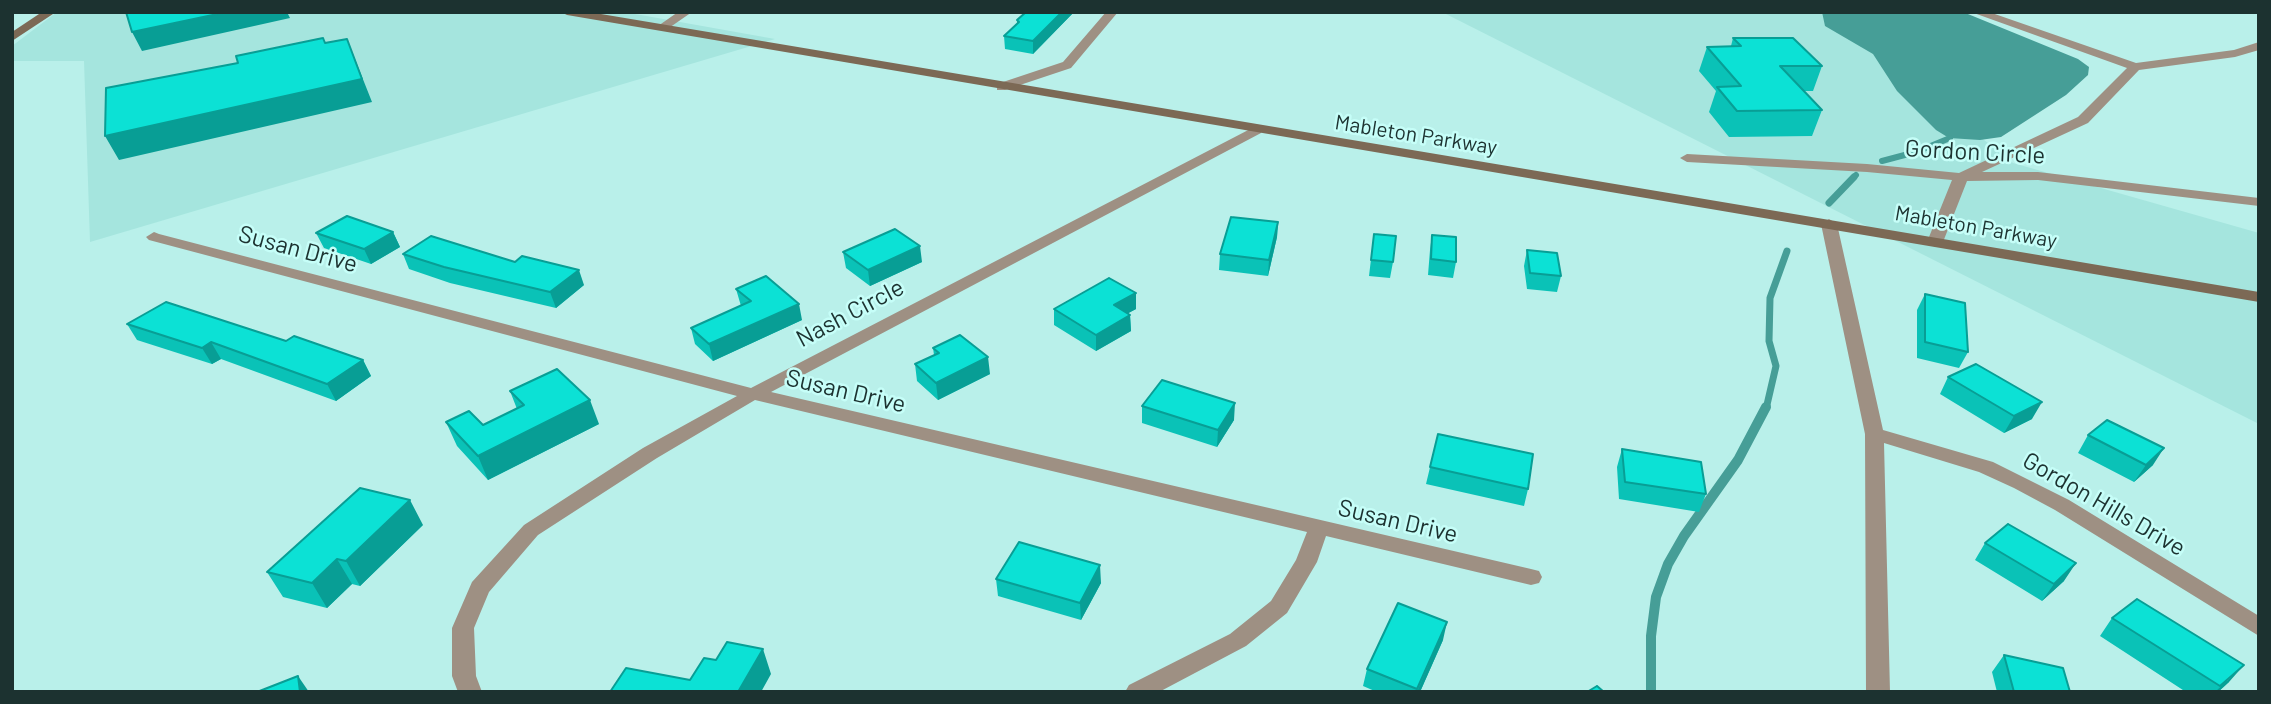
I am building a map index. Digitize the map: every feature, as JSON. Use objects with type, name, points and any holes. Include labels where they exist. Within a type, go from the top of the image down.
[{"type":"main road","points":[[12,38],[50,12]]},
{"type":"main road","name":"Mableton Parkway","points":[[567,12],[2259,297]]},
{"type":"street","points":[[662,28],[686,12]]},
{"type":"street","points":[[1001,87],[1067,65],[1112,12]]},
{"type":"street","points":[[1977,12],[2135,67],[2235,53],[2259,46]]},
{"type":"street","points":[[1935,242],[1961,177],[2083,120],[2135,67]]},
{"type":"street","name":"Nash Circle","points":[[470,692],[464,676],[463,628],[480,589],[507,554],[531,530],[589,491],[753,394],[1256,130]]},
{"type":"street","name":"Gordon Circle","points":[[1687,158],[1867,168],[1961,177],[2038,176],[2259,202]]},
{"type":"street","points":[[1829,224],[1874,434],[1878,692]]},
{"type":"street","name":"Susan Drive","points":[[154,237],[753,394],[1531,578]]},
{"type":"street","name":"Gordon Hills Drive","points":[[1874,434],[1986,467],[2021,483],[2062,505],[2259,627]]},
{"type":"street","points":[[1138,692],[1238,640],[1279,607],[1306,562],[1319,528]]},
{"type":"shaded area","points":[[57,12],[624,12],[775,39],[90,242],[84,61],[12,61],[12,46]]},
{"type":"shaded area","points":[[1442,12],[1823,12],[2013,163],[2259,233],[2259,424]]},
{"type":"shaded area","points":[[1822,12],[1963,12],[2078,59],[2089,67],[2088,75],[2066,95],[2001,137],[1980,140],[1949,138],[1936,130],[1897,91],[1873,54],[1825,26]]},
{"type":"building","points":[[126,12],[227,12],[132,32]]},
{"type":"building","points":[[1026,12],[1062,12],[1033,41],[1004,36]]},
{"type":"building","points":[[323,38],[325,43],[347,39],[362,79],[105,136],[106,88],[238,63],[236,56]]},
{"type":"building","points":[[1733,38],[1793,38],[1822,66],[1780,66],[1822,110],[1737,111],[1717,87],[1741,86],[1707,47],[1741,46]]},
{"type":"building","points":[[347,216],[393,232],[364,249],[316,233]]},
{"type":"building","points":[[1231,217],[1278,222],[1269,260],[1220,254]]},
{"type":"building","points":[[895,229],[920,246],[868,270],[843,252]]},
{"type":"building","points":[[1374,234],[1396,236],[1393,262],[1371,260]]},
{"type":"building","points":[[1432,235],[1456,237],[1456,262],[1431,259]]},
{"type":"building","points":[[431,236],[515,262],[522,256],[579,270],[550,292],[444,267],[403,254]]},
{"type":"building","points":[[1527,250],[1557,253],[1561,276],[1530,273]]},
{"type":"building","points":[[766,276],[799,304],[709,344],[691,328],[751,301],[736,289]]},
{"type":"building","points":[[1109,278],[1136,293],[1114,305],[1130,315],[1096,335],[1054,309]]},
{"type":"building","points":[[1925,294],[1965,303],[1968,352],[1925,342]]},
{"type":"building","points":[[166,302],[286,341],[294,336],[363,360],[327,384],[211,342],[202,348],[127,324]]},
{"type":"building","points":[[960,335],[988,357],[936,383],[915,364],[939,353],[933,348]]},
{"type":"building","points":[[1976,364],[2042,402],[2014,416],[1948,377]]},
{"type":"building","points":[[557,369],[590,400],[478,456],[446,422],[469,411],[483,425],[524,405],[510,391]]},
{"type":"building","points":[[1162,380],[1235,403],[1218,430],[1142,406]]},
{"type":"building","points":[[2107,420],[2164,448],[2146,465],[2088,435]]},
{"type":"building","points":[[1438,434],[1533,454],[1528,489],[1430,467]]},
{"type":"building","points":[[1622,449],[1701,462],[1706,494],[1625,482]]},
{"type":"building","points":[[360,488],[410,500],[346,561],[337,559],[312,583],[267,572]]},
{"type":"building","points":[[2008,524],[2076,563],[2054,584],[1985,543]]},
{"type":"building","points":[[1019,542],[1100,565],[1080,603],[996,579]]},
{"type":"building","points":[[2137,599],[2244,665],[2220,686],[2112,618]]},
{"type":"building","points":[[1398,603],[1447,622],[1417,689],[1367,669]]},
{"type":"building","points":[[727,642],[763,649],[738,692],[610,692],[626,668],[690,680],[704,658],[716,660]]},
{"type":"building","points":[[2004,655],[2063,668],[2070,692],[2014,692]]},
{"type":"building","points":[[298,676],[300,692],[257,692]]},
{"type":"building","points":[[1597,686],[1604,692],[1587,692]]},
{"type":"waterway","points":[[1882,161],[1916,152],[1950,138]]},
{"type":"waterway","points":[[1829,203],[1854,177]]},
{"type":"waterway","points":[[1766,409],[1776,366],[1769,341],[1770,298],[1787,251]]},
{"type":"waterway","points":[[1651,692],[1651,636],[1656,597],[1668,564],[1684,536],[1738,460],[1766,407]]}]
